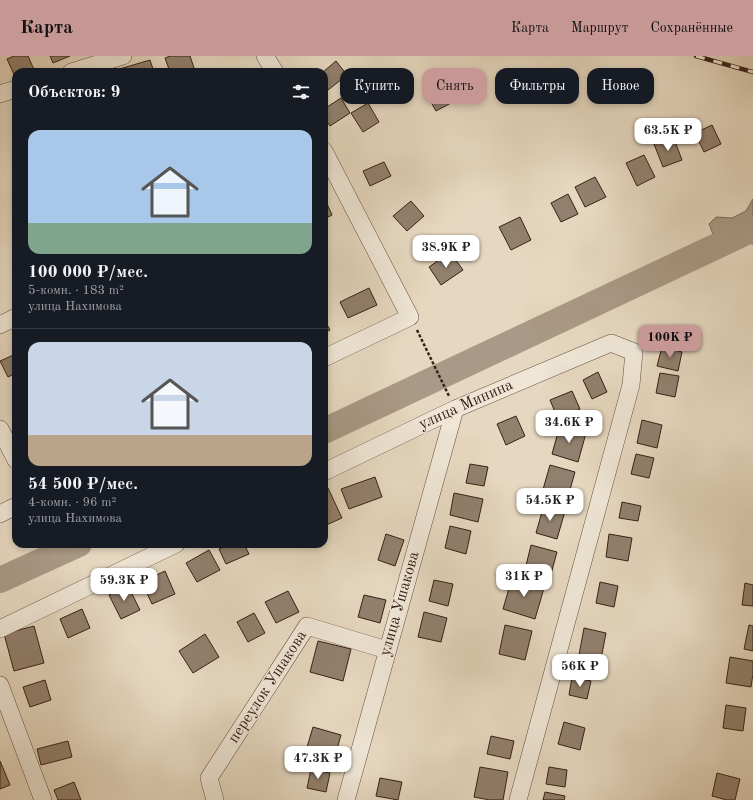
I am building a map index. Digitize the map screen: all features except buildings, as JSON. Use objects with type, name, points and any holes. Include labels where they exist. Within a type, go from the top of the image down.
[{"type":"street","points":[[84,68],[123,56]]},
{"type":"street","points":[[265,56],[272,68]]},
{"type":"street","points":[[0,94],[12,90]]},
{"type":"street","points":[[328,162],[410,317],[328,356]]},
{"type":"street","points":[[0,325],[12,319]]},
{"type":"street","name":"улица Минина","points":[[328,470],[455,409],[611,343],[634,352],[631,385],[518,800]]},
{"type":"street","name":"улица Ушакова","points":[[346,800],[455,409]]},
{"type":"street","points":[[0,429],[12,452]]},
{"type":"street","points":[[0,514],[12,508]]},
{"type":"street","points":[[0,629],[168,548]]},
{"type":"street","name":"переулок Ушакова","points":[[215,800],[209,778],[307,626],[387,650]]},
{"type":"street","points":[[0,685],[43,800]]},
{"type":"path","points":[[410,317],[455,409]]},
{"type":"shaded area","points":[[753,199],[753,244],[745,243],[722,257],[709,224],[716,217],[732,218],[746,211]]},
{"type":"waterway","points":[[328,429],[753,229]]},
{"type":"waterway","points":[[0,580],[70,548]]},
{"type":"railway","points":[[696,56],[753,72]]}]
